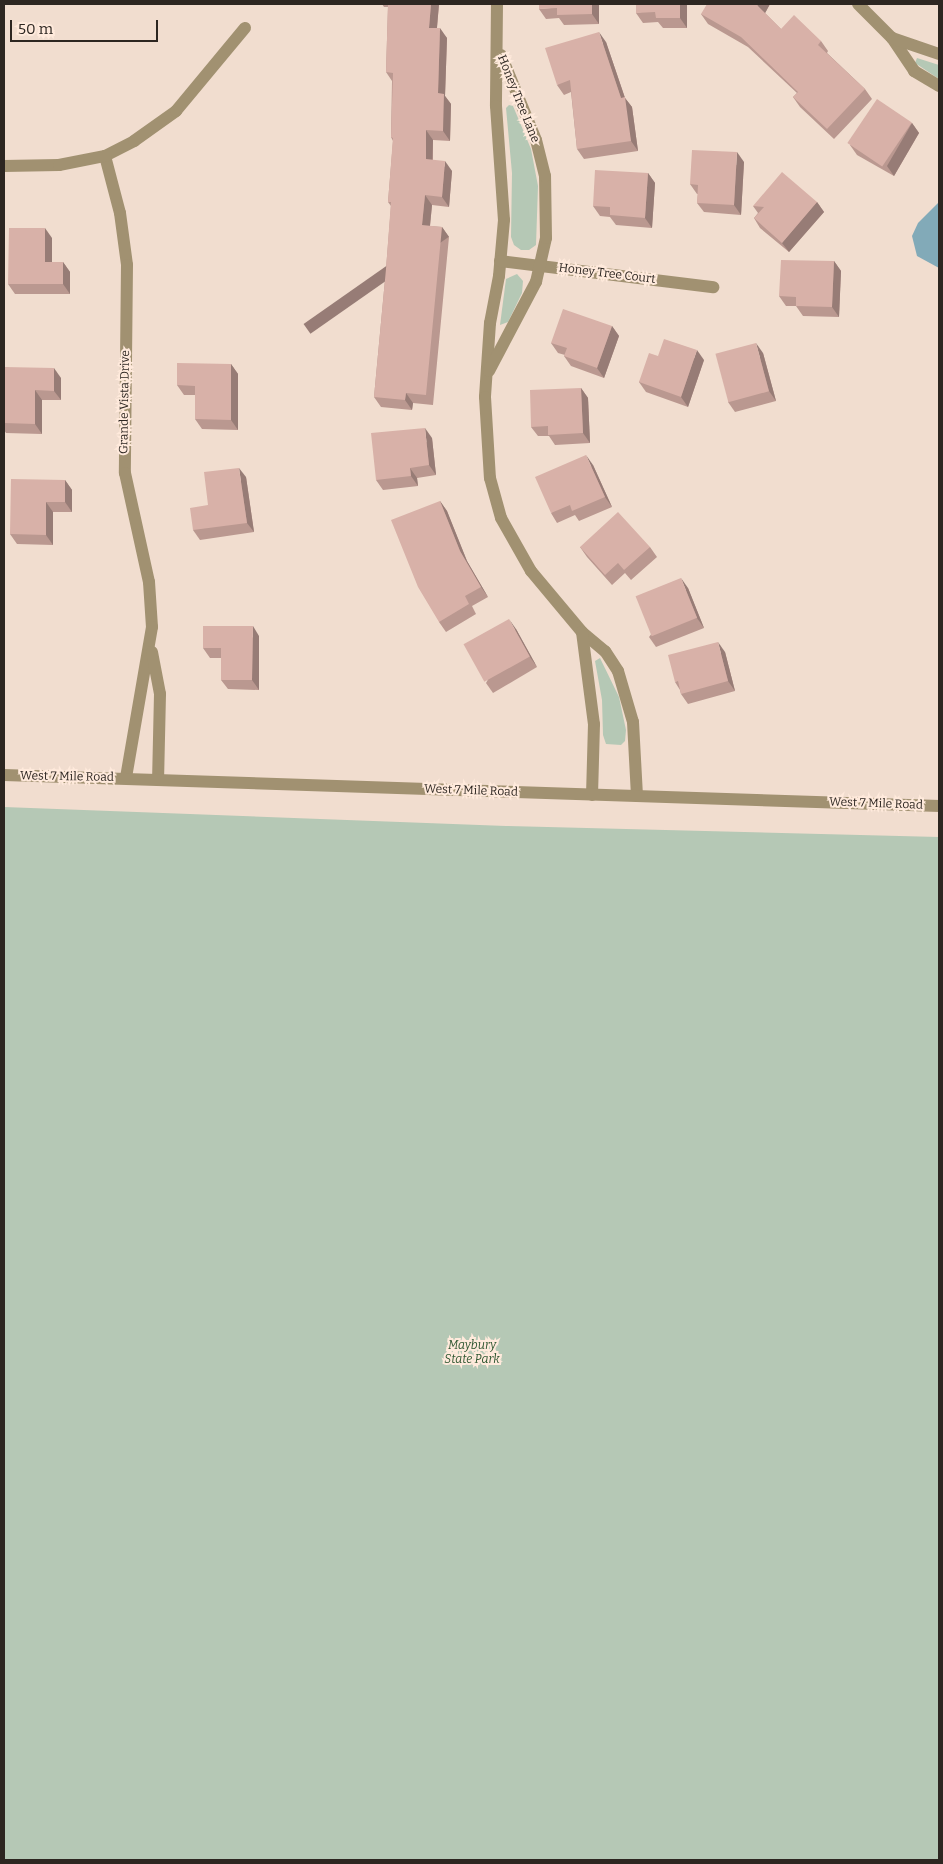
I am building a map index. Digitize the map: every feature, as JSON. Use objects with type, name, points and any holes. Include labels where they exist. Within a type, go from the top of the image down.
[{"type":"street","name":"Honey Tree Lane","points":[[497,4],[499,50],[496,106],[504,220],[500,261],[490,322],[485,397],[490,478],[501,518],[531,570],[582,632],[605,651],[618,671],[633,722],[637,796]]},
{"type":"street","points":[[858,4],[892,38],[914,71],[939,86]]},
{"type":"street","points":[[4,166],[59,165],[105,156],[134,141],[176,111],[245,28]]},
{"type":"street","points":[[892,38],[939,54]]},
{"type":"street","name":"Honey Tree Lane","points":[[487,374],[523,311],[540,266],[546,238],[545,176],[536,140],[499,50]]},
{"type":"street","name":"Grande Vista Drive","points":[[105,156],[120,213],[127,265],[123,456],[130,502],[150,582],[151,647],[160,694],[158,780]]},
{"type":"street","name":"Honey Tree Court","points":[[500,261],[713,287]]},
{"type":"street","points":[[582,632],[594,724],[592,795]]},
{"type":"street","name":"Grande Vista Drive","points":[[126,778],[136,733],[138,693],[151,647]]},
{"type":"street","name":"West 7 Mile Road","points":[[4,775],[939,806]]},
{"type":"green space","points":[[917,58],[939,65],[939,79],[915,63]]},
{"type":"green space","points":[[509,105],[513,106],[531,149],[538,186],[536,245],[529,250],[521,250],[514,245],[511,237],[512,173],[506,108]]},
{"type":"green space","points":[[517,274],[523,281],[522,293],[508,322],[500,325],[506,279]]},
{"type":"green space","points":[[600,658],[619,697],[626,730],[625,741],[621,745],[606,744],[603,735],[602,700],[595,661]]},
{"type":"green space","name":"Maybury State Park","points":[[4,807],[506,826],[939,837],[939,1860],[4,1860]]},
{"type":"water","points":[[939,202],[939,268],[917,256],[912,236],[918,223]]},
{"type":"building","points":[[388,4],[431,4],[429,28],[440,28],[438,93],[444,94],[443,131],[426,130],[426,159],[445,161],[442,197],[425,195],[422,225],[442,227],[426,395],[406,393],[405,400],[374,397],[391,202],[388,202],[393,138],[391,137],[393,73],[386,72]]},
{"type":"building","points":[[539,4],[592,4],[592,14],[557,15],[557,8],[539,9]]},
{"type":"building","points":[[636,4],[680,4],[680,18],[656,18],[655,12],[636,13]]},
{"type":"building","points":[[707,4],[757,4],[781,29],[794,15],[821,41],[818,45],[865,89],[827,129],[793,97],[798,92],[741,37],[701,14]]},
{"type":"building","points":[[599,32],[621,98],[625,97],[631,141],[577,149],[570,80],[557,85],[545,48]]},
{"type":"building","points":[[877,99],[912,122],[882,166],[847,143]]},
{"type":"building","points":[[692,150],[737,152],[734,205],[697,203],[698,185],[690,184]]},
{"type":"building","points":[[595,170],[648,173],[645,218],[610,215],[610,207],[593,206]]},
{"type":"building","points":[[782,172],[817,202],[782,243],[754,218],[764,207],[753,206]]},
{"type":"building","points":[[9,228],[45,228],[45,262],[63,262],[63,284],[8,284]]},
{"type":"building","points":[[781,260],[834,261],[832,307],[796,306],[796,297],[779,296]]},
{"type":"building","points":[[563,309],[612,326],[597,368],[564,356],[567,348],[551,343]]},
{"type":"building","points":[[664,339],[697,350],[681,397],[639,382],[649,353],[658,356]]},
{"type":"building","points":[[756,343],[769,391],[728,402],[715,354]]},
{"type":"building","points":[[177,363],[231,364],[231,420],[195,419],[195,386],[177,385]]},
{"type":"building","points":[[4,367],[54,368],[54,391],[35,390],[35,424],[4,423]]},
{"type":"building","points":[[581,388],[583,433],[548,435],[548,426],[531,427],[530,390]]},
{"type":"building","points":[[425,428],[429,465],[410,468],[411,476],[376,480],[371,433]]},
{"type":"building","points":[[586,455],[605,497],[572,511],[570,505],[551,513],[535,477]]},
{"type":"building","points":[[239,468],[247,523],[193,530],[190,508],[208,505],[204,472]]},
{"type":"building","points":[[11,479],[65,480],[65,502],[46,502],[46,535],[10,534]]},
{"type":"building","points":[[440,501],[460,551],[481,587],[465,596],[469,604],[439,622],[418,587],[391,520]]},
{"type":"building","points":[[618,512],[650,547],[624,570],[618,563],[605,575],[580,547]]},
{"type":"building","points":[[681,578],[697,618],[652,636],[636,596]]},
{"type":"building","points":[[509,619],[530,657],[484,682],[464,644]]},
{"type":"building","points":[[203,626],[253,626],[252,680],[221,680],[221,648],[203,648]]},
{"type":"building","points":[[718,642],[728,681],[681,694],[678,681],[675,682],[668,655]]}]
